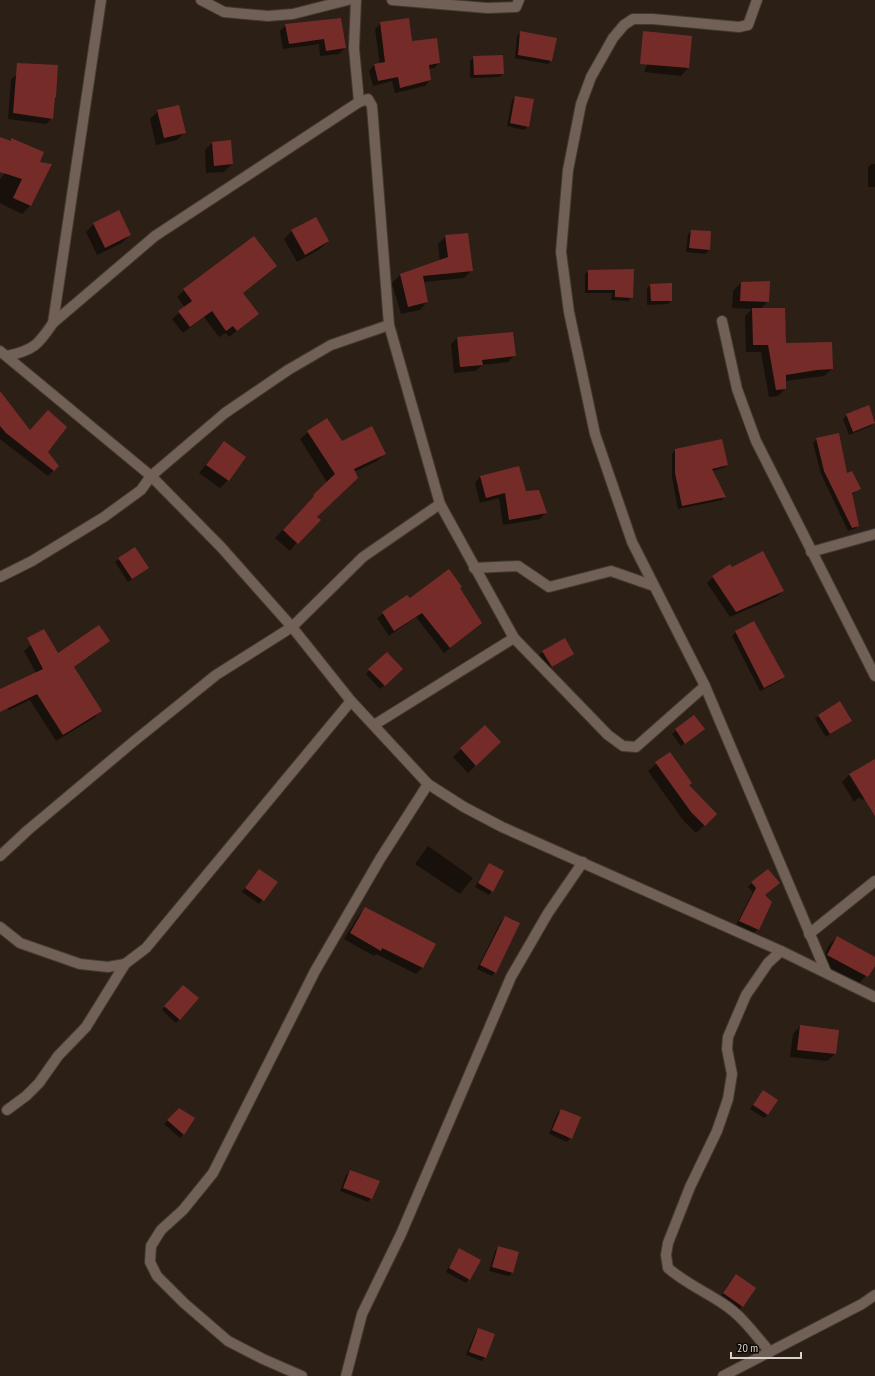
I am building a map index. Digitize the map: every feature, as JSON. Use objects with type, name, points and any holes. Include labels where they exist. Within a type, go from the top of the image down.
[{"type":"street","points":[[53,323],[101,0]]},
{"type":"street","points":[[201,0],[224,12],[268,16],[293,14],[348,0]]},
{"type":"street","points":[[356,0],[354,48],[359,102]]},
{"type":"street","points":[[392,0],[487,8],[516,7],[520,0]]},
{"type":"street","points":[[757,0],[748,25],[739,27],[653,19],[633,19],[624,24],[613,38],[592,77],[581,104],[568,170],[561,252],[569,312],[595,434],[632,542],[705,686],[826,972]]},
{"type":"street","points":[[4,353],[29,351],[42,339],[53,323],[155,236],[359,102],[368,99],[372,106],[389,324],[440,504],[514,638],[592,720],[623,746],[636,747],[705,686]]},
{"type":"street","points":[[722,322],[737,389],[756,441],[875,676]]},
{"type":"street","points":[[0,577],[32,561],[104,517],[141,490],[151,476],[225,413],[288,370],[331,345],[389,324]]},
{"type":"street","points":[[4,353],[151,476],[221,547],[292,627],[352,701],[428,784],[464,807],[502,827],[781,951],[875,997]]},
{"type":"street","points":[[0,856],[28,830],[109,762],[216,675],[292,627],[363,557],[440,504]]},
{"type":"street","points":[[811,552],[875,534]]},
{"type":"street","points":[[474,568],[518,566],[548,587],[611,571],[654,586]]},
{"type":"street","points":[[374,725],[514,638]]},
{"type":"street","points":[[7,1110],[26,1096],[39,1083],[58,1056],[86,1027],[125,964],[146,948],[352,701]]},
{"type":"street","points":[[302,1376],[228,1341],[201,1318],[157,1276],[150,1262],[150,1246],[161,1230],[183,1210],[213,1173],[316,971],[380,859],[428,784]]},
{"type":"street","points":[[346,1376],[362,1314],[401,1234],[511,977],[548,913],[583,862]]},
{"type":"street","points":[[809,934],[875,881]]},
{"type":"street","points":[[0,927],[20,943],[80,964],[108,967],[125,964]]},
{"type":"street","points":[[770,1352],[743,1321],[726,1305],[684,1281],[668,1268],[666,1255],[668,1243],[684,1201],[724,1113],[732,1074],[727,1049],[728,1037],[746,995],[768,963],[781,951]]},
{"type":"street","points":[[724,1376],[862,1304],[875,1295]]},
{"type":"building","points":[[341,18],[346,48],[326,51],[324,39],[289,44],[285,24]]},
{"type":"building","points":[[409,18],[412,41],[437,38],[440,63],[429,65],[431,80],[400,88],[398,77],[378,81],[374,64],[385,62],[380,22]]},
{"type":"building","points":[[520,31],[557,38],[552,61],[518,55]]},
{"type":"building","points":[[643,31],[692,36],[689,68],[640,64]]},
{"type":"building","points":[[503,55],[504,74],[474,75],[473,56]]},
{"type":"building","points":[[17,63],[58,65],[53,119],[13,113]]},
{"type":"building","points":[[515,96],[534,99],[529,127],[510,123]]},
{"type":"building","points":[[179,105],[186,133],[164,138],[157,110]]},
{"type":"building","points":[[0,137],[11,141],[11,138],[44,152],[40,162],[52,164],[31,206],[13,198],[22,179],[0,172]]},
{"type":"building","points":[[231,140],[233,164],[214,166],[212,142]]},
{"type":"building","points":[[119,210],[131,235],[105,248],[93,223]]},
{"type":"building","points":[[316,217],[329,241],[305,255],[291,230]]},
{"type":"building","points":[[691,230],[711,231],[710,250],[689,248]]},
{"type":"building","points":[[468,233],[473,271],[423,276],[428,302],[408,307],[400,274],[448,257],[445,235]]},
{"type":"building","points":[[254,236],[277,266],[243,293],[259,314],[237,331],[233,326],[226,331],[212,311],[190,327],[178,311],[192,301],[183,289]]},
{"type":"building","points":[[634,269],[633,298],[615,297],[615,290],[588,290],[588,270]]},
{"type":"building","points":[[770,281],[769,302],[740,301],[741,282]]},
{"type":"building","points":[[672,283],[672,301],[651,301],[650,284]]},
{"type":"building","points":[[752,308],[785,308],[786,343],[832,342],[833,369],[786,375],[786,389],[776,390],[768,345],[753,345]]},
{"type":"building","points":[[513,332],[516,356],[482,360],[483,365],[460,367],[457,337]]},
{"type":"building","points":[[0,391],[30,430],[48,410],[67,427],[48,452],[59,466],[54,471],[6,433],[0,426]]},
{"type":"building","points":[[869,405],[875,423],[853,432],[846,414]]},
{"type":"building","points":[[327,418],[342,441],[372,426],[386,454],[354,469],[358,478],[317,517],[321,520],[298,544],[283,530],[314,496],[313,495],[335,474],[307,431]]},
{"type":"building","points":[[839,433],[847,473],[852,471],[861,489],[852,493],[859,526],[852,528],[824,471],[816,438]]},
{"type":"building","points":[[722,439],[728,465],[712,469],[726,497],[682,506],[675,473],[675,449]]},
{"type":"building","points":[[224,441],[246,457],[229,481],[206,465]]},
{"type":"building","points":[[519,466],[526,491],[539,490],[547,513],[509,520],[505,493],[486,498],[480,476]]},
{"type":"building","points":[[135,547],[149,568],[132,579],[118,558]]},
{"type":"building","points":[[763,551],[784,591],[736,612],[712,576],[730,564],[732,567]]},
{"type":"building","points":[[449,569],[462,587],[460,588],[482,623],[450,648],[422,613],[394,631],[382,612],[407,595],[410,598]]},
{"type":"building","points":[[754,621],[785,677],[764,688],[735,631]]},
{"type":"building","points":[[99,625],[110,641],[74,667],[102,711],[63,735],[37,694],[0,712],[0,689],[43,669],[27,638],[44,629],[58,653]]},
{"type":"building","points":[[565,638],[574,654],[552,667],[542,651]]},
{"type":"building","points":[[387,652],[403,669],[385,686],[368,669]]},
{"type":"building","points":[[840,701],[852,721],[830,734],[818,715]]},
{"type":"building","points":[[694,715],[705,729],[685,744],[675,729]]},
{"type":"building","points":[[485,725],[501,742],[476,766],[460,748]]},
{"type":"building","points":[[670,752],[692,783],[689,785],[717,814],[705,826],[691,812],[655,762]]},
{"type":"building","points":[[875,759],[875,816],[849,774]]},
{"type":"building","points":[[489,863],[504,871],[493,892],[478,883]]},
{"type":"building","points":[[259,869],[278,882],[264,901],[245,888]]},
{"type":"building","points":[[768,869],[780,883],[765,895],[772,902],[759,930],[739,921],[756,888],[751,882]]},
{"type":"building","points":[[365,907],[436,944],[423,968],[382,948],[381,951],[350,933]]},
{"type":"building","points":[[505,916],[520,923],[496,973],[480,965]]},
{"type":"building","points":[[837,936],[875,957],[875,966],[868,977],[827,955]]},
{"type":"building","points":[[183,985],[199,998],[180,1020],[164,1006]]},
{"type":"building","points":[[800,1025],[839,1030],[836,1054],[797,1050]]},
{"type":"building","points":[[763,1090],[778,1100],[768,1115],[753,1105]]},
{"type":"building","points":[[179,1108],[195,1118],[184,1135],[167,1120]]},
{"type":"building","points":[[561,1109],[581,1117],[572,1139],[552,1130]]},
{"type":"building","points":[[350,1170],[380,1181],[372,1199],[343,1188]]},
{"type":"building","points":[[498,1246],[519,1252],[513,1273],[492,1267]]},
{"type":"building","points":[[459,1248],[481,1260],[470,1280],[449,1268]]},
{"type":"building","points":[[736,1274],[756,1288],[743,1307],[723,1293]]},
{"type":"building","points":[[478,1328],[495,1334],[486,1358],[469,1352]]}]
